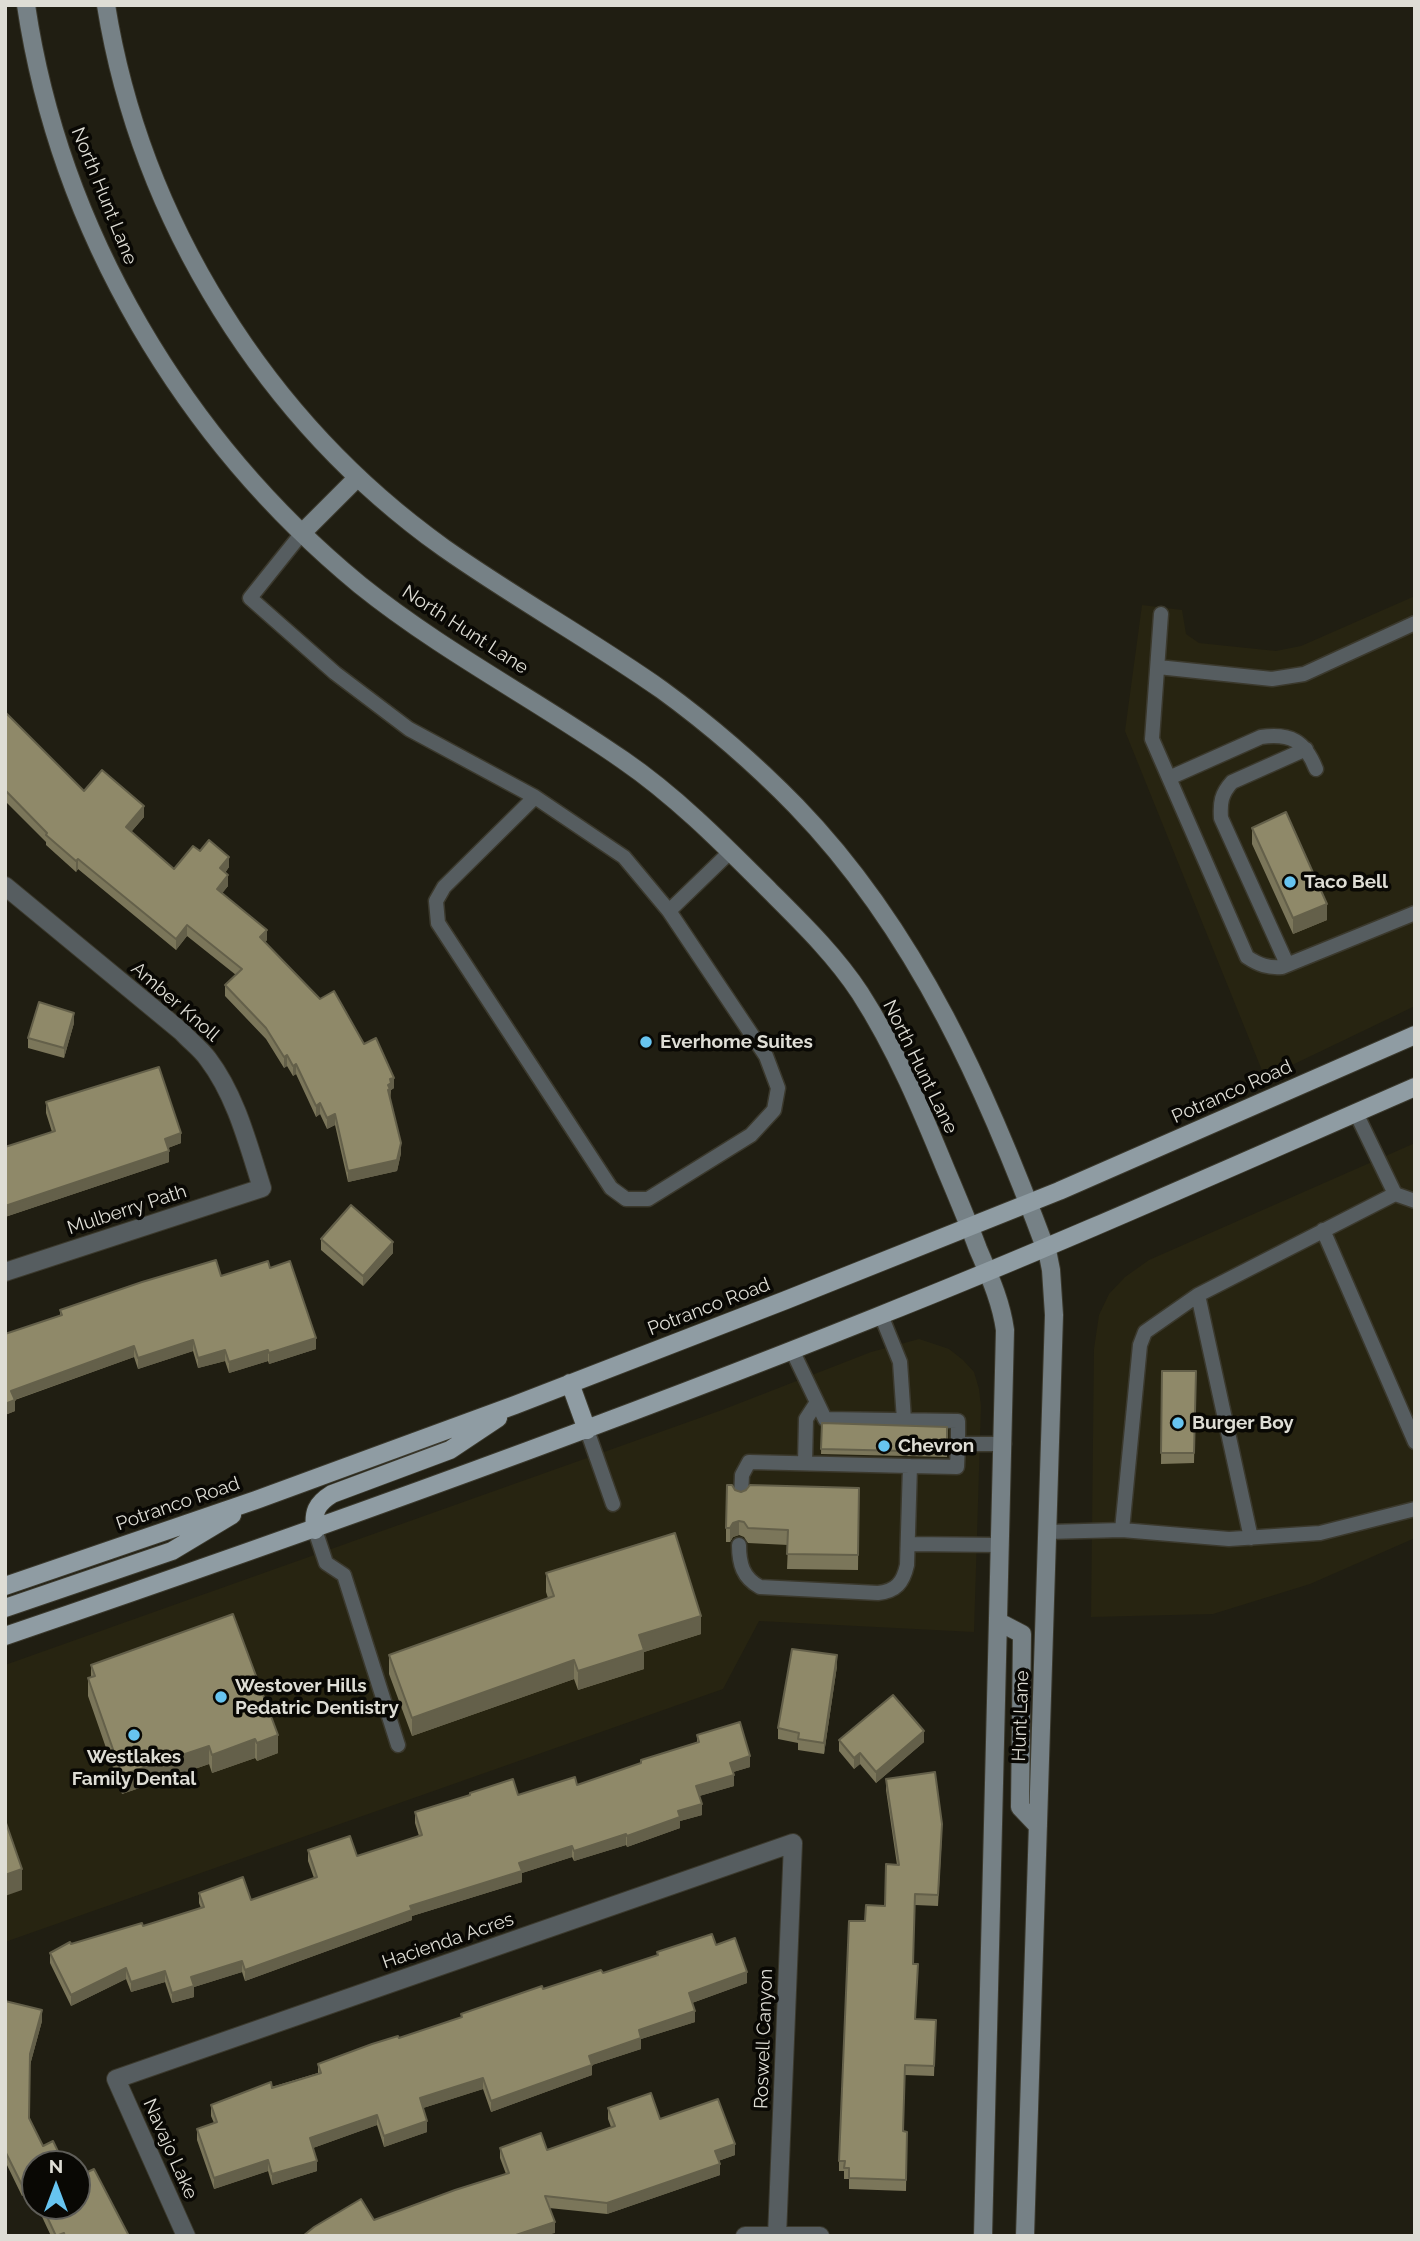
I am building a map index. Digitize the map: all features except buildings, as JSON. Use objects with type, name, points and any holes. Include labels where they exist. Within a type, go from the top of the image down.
[{"type":"main road","name":"North Hunt Lane","points":[[26,5],[44,92],[66,166],[83,210],[129,308],[173,380],[205,424],[255,484],[302,533],[362,586],[397,612],[628,763],[664,791],[730,852],[824,948],[856,988],[889,1042],[970,1227]]},
{"type":"main road","points":[[106,5],[118,66],[142,145],[169,212],[197,268],[236,332],[276,387],[333,453],[380,498],[443,547],[662,690],[735,748],[797,807],[868,891],[928,983],[972,1069],[1028,1203]]},
{"type":"main road","points":[[302,533],[358,477]]},
{"type":"main road","name":"Potranco Road","points":[[5,1586],[256,1500],[515,1405],[970,1227],[1415,1035]]},
{"type":"main road","points":[[5,1636],[315,1530],[587,1430],[881,1315],[1415,1087]]},
{"type":"main road","name":"Hunt Lane","points":[[1025,2236],[1054,1315],[1051,1270],[1028,1203]]},
{"type":"main road","name":"Hunt Lane","points":[[970,1227],[999,1303],[1006,1330],[983,2236]]},
{"type":"main road","points":[[570,1383],[587,1430]]},
{"type":"main road","points":[[315,1530],[314,1516],[319,1502],[332,1494],[450,1450],[515,1405]]},
{"type":"main road","points":[[5,1608],[172,1551],[256,1500]]},
{"type":"main road","points":[[999,1622],[1022,1634],[1020,1807],[1038,1826]]},
{"type":"street","name":"Amber Knoll","points":[[5,886],[181,1032],[207,1057],[223,1082],[236,1112],[262,1188]]},
{"type":"street","name":"Mulberry Path","points":[[5,1272],[262,1188]]},
{"type":"street","name":"Hacienda Acres","points":[[116,2079],[793,1843]]},
{"type":"street","name":"Roswell Canyon","points":[[777,2235],[793,1843]]},
{"type":"street","name":"Navajo Lake","points":[[116,2079],[186,2236]]},
{"type":"street","points":[[745,2236],[820,2236]]},
{"type":"lane","points":[[302,533],[250,598],[335,673],[409,729],[535,797],[624,857],[669,911],[766,1056],[778,1088],[774,1110],[751,1135],[648,1199],[626,1199],[611,1188],[438,923],[436,901],[443,887],[535,797]]},
{"type":"lane","points":[[1161,614],[1152,739],[1247,957],[1258,965],[1271,968],[1287,964],[1415,913]]},
{"type":"lane","points":[[1158,667],[1272,679],[1304,674],[1415,623]]},
{"type":"lane","points":[[1169,778],[1261,737],[1274,735],[1302,743],[1316,769]]},
{"type":"lane","points":[[1287,964],[1221,818],[1220,802],[1231,782],[1306,749]]},
{"type":"lane","points":[[669,911],[730,852]]},
{"type":"lane","points":[[1356,1113],[1395,1194],[1415,1201]]},
{"type":"lane","points":[[1122,1530],[1140,1345],[1145,1332],[1198,1295],[1395,1194]]},
{"type":"lane","points":[[1323,1230],[1415,1442]]},
{"type":"lane","points":[[1198,1295],[1251,1538]]},
{"type":"lane","points":[[881,1315],[900,1362],[904,1420]]},
{"type":"lane","points":[[741,1497],[742,1475],[749,1462],[957,1467],[958,1421],[825,1419],[792,1350]]},
{"type":"lane","points":[[805,1463],[806,1419],[817,1402]]},
{"type":"lane","points":[[587,1430],[613,1504]]},
{"type":"lane","points":[[958,1444],[1004,1444]]},
{"type":"lane","points":[[739,1545],[740,1563],[744,1572],[760,1587],[878,1593],[894,1590],[905,1577],[909,1544],[910,1466]]},
{"type":"lane","points":[[1047,1532],[1122,1530],[1229,1539],[1320,1534],[1415,1509]]},
{"type":"lane","points":[[315,1530],[326,1563],[344,1576],[398,1745]]},
{"type":"lane","points":[[909,1544],[1001,1545]]},
{"type":"shaded area","points":[[1415,596],[1415,1006],[1265,1078],[1125,731],[1142,605],[1182,610],[1186,634],[1199,643],[1276,651],[1301,646]]},
{"type":"shaded area","points":[[1415,1143],[1415,1538],[1310,1584],[1213,1614],[1091,1617],[1094,1349],[1099,1315],[1109,1294],[1125,1277],[1149,1260]]},
{"type":"shaded area","points":[[919,1339],[949,1349],[963,1360],[974,1372],[979,1389],[981,1406],[974,1632],[759,1621],[723,1689],[5,1942],[5,1665],[722,1410],[871,1352]]},
{"type":"place","name":"Taco Bell","points":[[1290,882]]},
{"type":"place","name":"Everhome Suites","points":[[646,1042]]},
{"type":"place","name":"Burger Boy","points":[[1178,1423]]},
{"type":"place","name":"Chevron","points":[[884,1446]]},
{"type":"place","name":"Westover Hills Pedatric Dentistry","points":[[221,1697]]},
{"type":"place","name":"Westlakes Family Dental","points":[[134,1735]]}]
